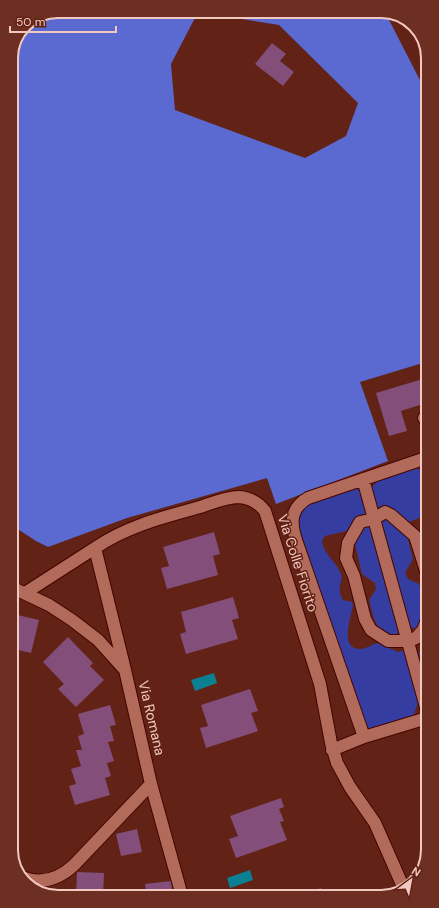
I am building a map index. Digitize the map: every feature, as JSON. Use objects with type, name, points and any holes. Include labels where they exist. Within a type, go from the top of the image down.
[{"type":"street","points":[[364,737],[295,537],[292,523],[296,507],[304,500],[363,479],[421,463]]},
{"type":"street","points":[[363,479],[421,688]]},
{"type":"street","name":"Via Colle Fiorito","points":[[25,593],[114,536],[137,526],[230,498],[248,499],[261,506],[265,512],[315,668],[324,700],[332,750],[343,776],[375,823],[402,884]]},
{"type":"street","points":[[421,557],[412,532],[385,512],[374,519],[360,522],[348,543],[346,558],[354,576],[365,619],[371,630],[388,641],[409,641],[416,638],[421,632]]},
{"type":"street","points":[[95,548],[125,670]]},
{"type":"street","name":"Via Romana","points":[[18,590],[50,605],[84,628],[125,670],[151,784],[180,890]]},
{"type":"street","points":[[332,750],[364,737],[421,720]]},
{"type":"street","points":[[33,881],[44,881],[64,873],[74,865],[151,784]]},
{"type":"shaded area","points":[[58,18],[195,18],[171,64],[175,110],[305,158],[346,136],[358,103],[279,25],[235,18],[389,19],[421,82],[421,364],[360,382],[388,461],[276,504],[267,478],[127,518],[48,547],[18,529],[18,56],[19,48],[26,34],[38,23],[45,20]]},
{"type":"shaded area","points":[[412,467],[419,469],[421,472],[421,517],[409,522],[377,510],[371,489],[379,480],[394,472]]},
{"type":"shaded area","points":[[354,487],[362,493],[368,514],[363,514],[354,518],[347,531],[325,536],[322,541],[325,550],[341,574],[340,591],[343,600],[352,602],[353,605],[348,638],[350,644],[354,648],[365,648],[378,643],[398,652],[405,650],[418,703],[414,714],[410,717],[374,729],[368,729],[365,725],[300,530],[298,515],[301,507]]},
{"type":"shaded area","points":[[387,517],[407,536],[413,559],[405,573],[408,579],[419,584],[421,590],[421,621],[416,629],[408,626],[382,528],[382,520]]},
{"type":"shaded area","points":[[368,526],[373,532],[400,631],[394,636],[382,630],[376,622],[369,600],[376,589],[375,583],[362,574],[355,544],[362,528]]},
{"type":"shaded area","points":[[421,649],[421,662],[419,653]]},
{"type":"shaded area","points":[[214,673],[217,683],[195,691],[191,680]]},
{"type":"shaded area","points":[[250,870],[253,880],[230,888],[227,878]]},
{"type":"building","points":[[272,43],[286,54],[280,61],[294,72],[283,86],[255,64]]},
{"type":"building","points":[[421,380],[421,405],[401,411],[407,431],[389,436],[376,393]]},
{"type":"building","points":[[214,532],[220,554],[213,556],[218,575],[167,589],[161,568],[169,566],[163,547]]},
{"type":"building","points":[[233,597],[239,618],[232,620],[238,639],[186,654],[180,634],[186,632],[181,612]]},
{"type":"building","points":[[18,615],[39,620],[31,653],[18,650]]},
{"type":"building","points":[[68,637],[93,663],[90,666],[104,680],[76,707],[58,689],[64,684],[43,662]]},
{"type":"building","points":[[250,689],[258,711],[251,713],[258,731],[206,748],[200,728],[208,726],[201,705]]},
{"type":"building","points":[[110,705],[116,725],[110,726],[114,741],[108,742],[114,761],[107,763],[111,776],[105,778],[110,795],[75,805],[69,786],[76,784],[71,769],[81,766],[76,750],[82,750],[78,736],[84,734],[78,714]]},
{"type":"building","points":[[281,798],[284,807],[279,809],[284,821],[280,822],[287,840],[236,858],[229,839],[238,836],[230,816]]},
{"type":"building","points":[[137,829],[142,852],[121,856],[116,834]]},
{"type":"building","points":[[77,872],[104,873],[103,890],[76,890]]},
{"type":"building","points":[[171,881],[172,890],[146,890],[145,884]]}]
